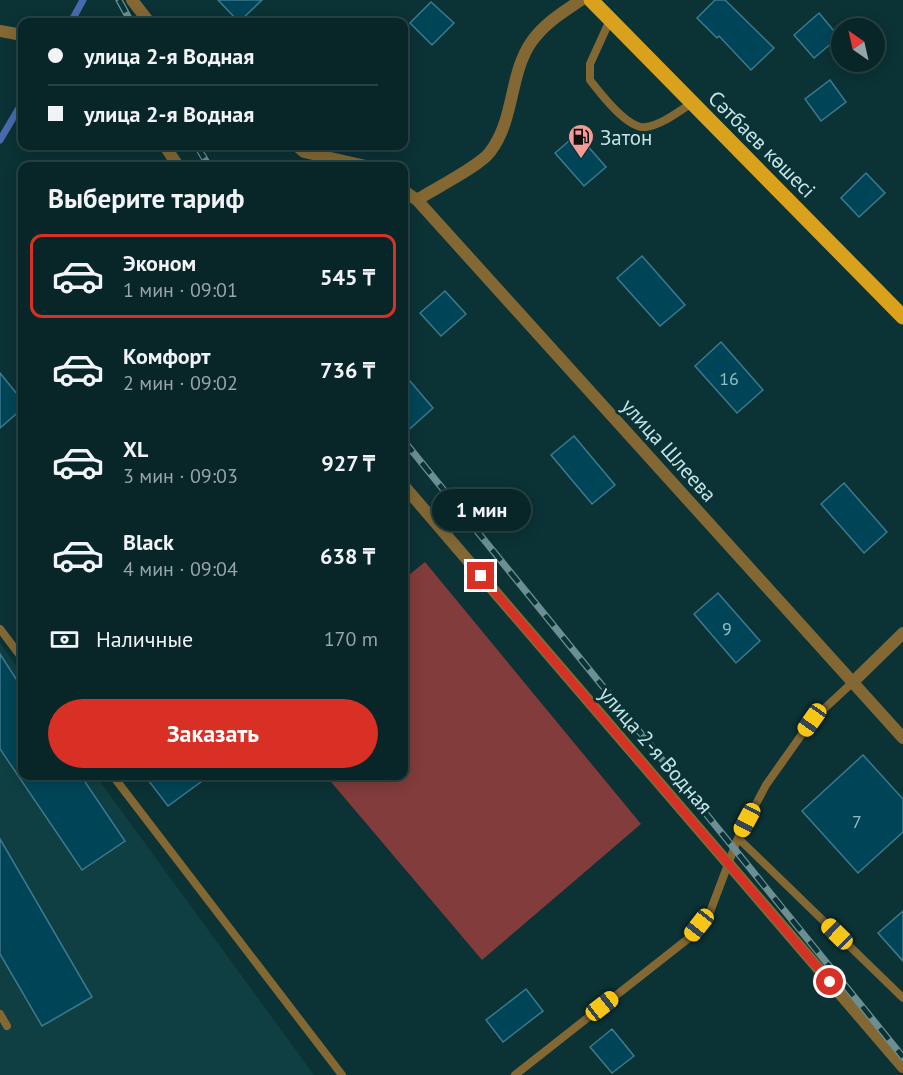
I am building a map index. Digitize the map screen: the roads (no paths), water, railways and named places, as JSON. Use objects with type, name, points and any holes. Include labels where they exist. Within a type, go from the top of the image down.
[{"type":"main road","name":"Сәтбаев көшесі","points":[[591,0],[903,317]]},
{"type":"street","points":[[132,0],[146,18]]},
{"type":"street","points":[[417,200],[489,154],[504,126],[525,55],[532,42],[549,22],[581,0]]},
{"type":"street","points":[[0,31],[18,34]]},
{"type":"street","points":[[302,150],[348,162]]},
{"type":"street","name":"улица Шлеева","points":[[408,194],[417,200],[903,738]]},
{"type":"street","name":"улица 2-я Водная","points":[[408,491],[903,1067]]},
{"type":"street","points":[[853,682],[903,633]]},
{"type":"lane","points":[[610,20],[590,64],[590,80],[624,118],[634,126],[645,128],[692,103]]},
{"type":"lane","points":[[0,628],[18,653]]},
{"type":"lane","points":[[514,1075],[689,938],[710,912],[738,838],[766,785],[812,720],[853,682]]},
{"type":"lane","points":[[115,780],[342,1075]]},
{"type":"lane","points":[[738,838],[903,998]]},
{"type":"lane","points":[[0,1014],[7,1026]]},
{"type":"waterway","points":[[73,18],[83,0]]},
{"type":"waterway","points":[[0,140],[18,110]]},
{"type":"railway","points":[[119,0],[129,18]]},
{"type":"railway","points":[[199,150],[207,162]]},
{"type":"railway","points":[[408,446],[903,1057]]},
{"type":"place","name":"Затон","points":[[581,160]]}]
